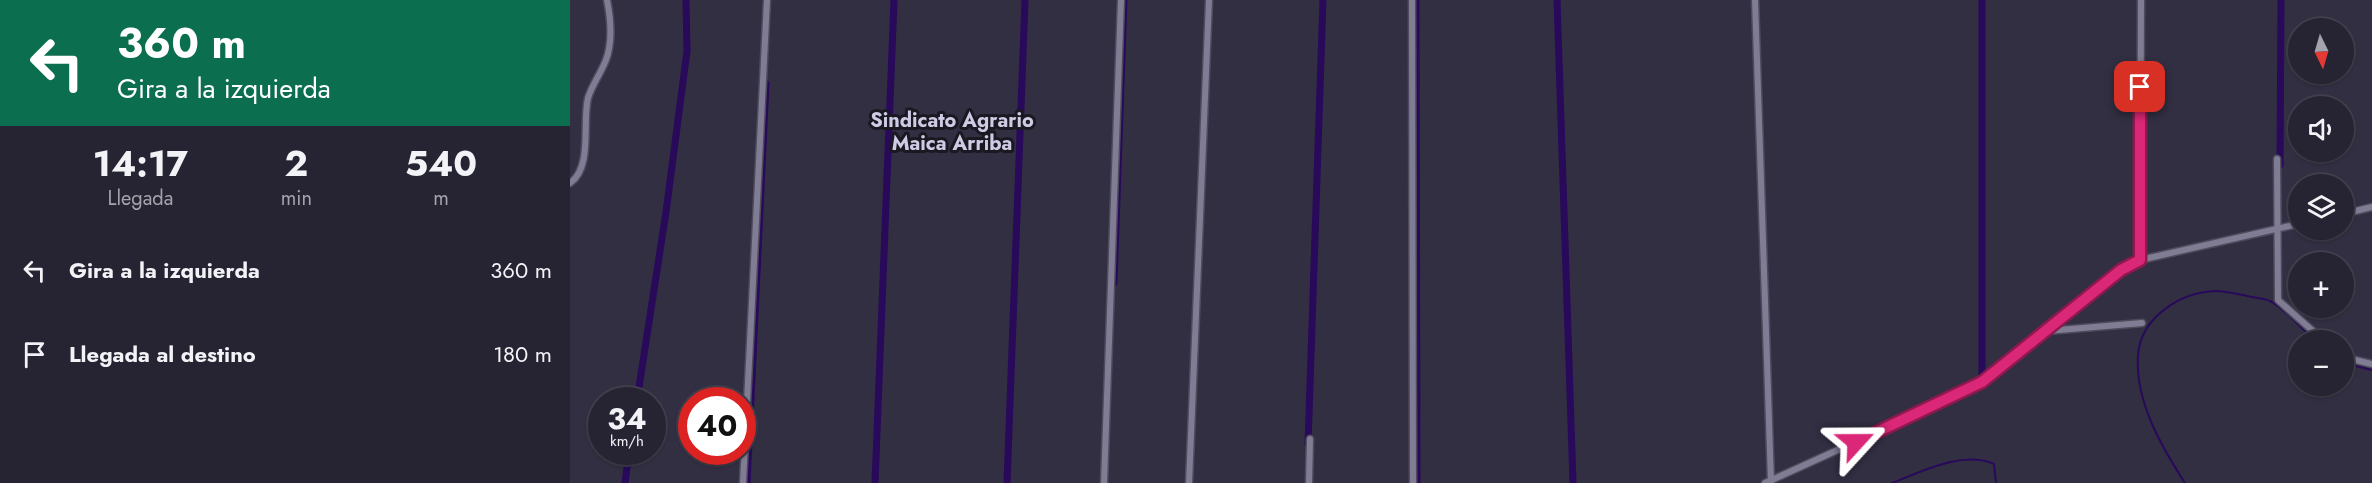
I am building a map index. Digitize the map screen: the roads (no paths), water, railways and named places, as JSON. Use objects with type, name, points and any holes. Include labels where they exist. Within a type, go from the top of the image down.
[{"type":"street","points":[[570,183],[580,171],[585,147],[588,99],[610,45],[611,32],[607,0]]},
{"type":"street","points":[[744,483],[767,0]]},
{"type":"street","points":[[1104,483],[1121,0]]},
{"type":"street","points":[[1189,483],[1209,0]]},
{"type":"street","points":[[1412,0],[1413,483]]},
{"type":"street","points":[[1755,0],[1769,482],[1974,388],[2121,270],[2140,260],[2288,226]]},
{"type":"street","points":[[2140,260],[2141,0]]},
{"type":"street","points":[[2277,159],[2278,300],[2312,330]]},
{"type":"street","points":[[2354,211],[2372,207]]},
{"type":"street","points":[[2047,331],[2142,322]]},
{"type":"street","points":[[2354,360],[2372,364]]},
{"type":"street","points":[[1309,483],[1310,439]]},
{"type":"waterway","points":[[639,387],[666,212],[687,51],[686,0]]},
{"type":"waterway","points":[[875,483],[894,0]]},
{"type":"waterway","points":[[1007,483],[1025,0]]},
{"type":"waterway","points":[[1114,283],[1124,0]]},
{"type":"waterway","points":[[1308,444],[1323,0]]},
{"type":"waterway","points":[[1416,0],[1417,483]]},
{"type":"waterway","points":[[1557,0],[1573,483]]},
{"type":"waterway","points":[[1982,0],[1982,374]]},
{"type":"waterway","points":[[2280,165],[2281,0]]},
{"type":"waterway","points":[[747,483],[766,84]]},
{"type":"waterway","points":[[2185,483],[2151,422],[2141,390],[2138,373],[2140,342],[2154,319],[2176,302],[2189,296],[2216,291],[2270,301],[2304,330]]},
{"type":"waterway","points":[[2354,366],[2372,370]]},
{"type":"waterway","points":[[1892,483],[1942,464],[1969,460],[1982,460],[1994,464],[1996,483]]},
{"type":"waterway","points":[[625,483],[627,465]]},
{"type":"district","name":"Sindicato Agrario Maica Arriba","points":[[952,132]]}]
